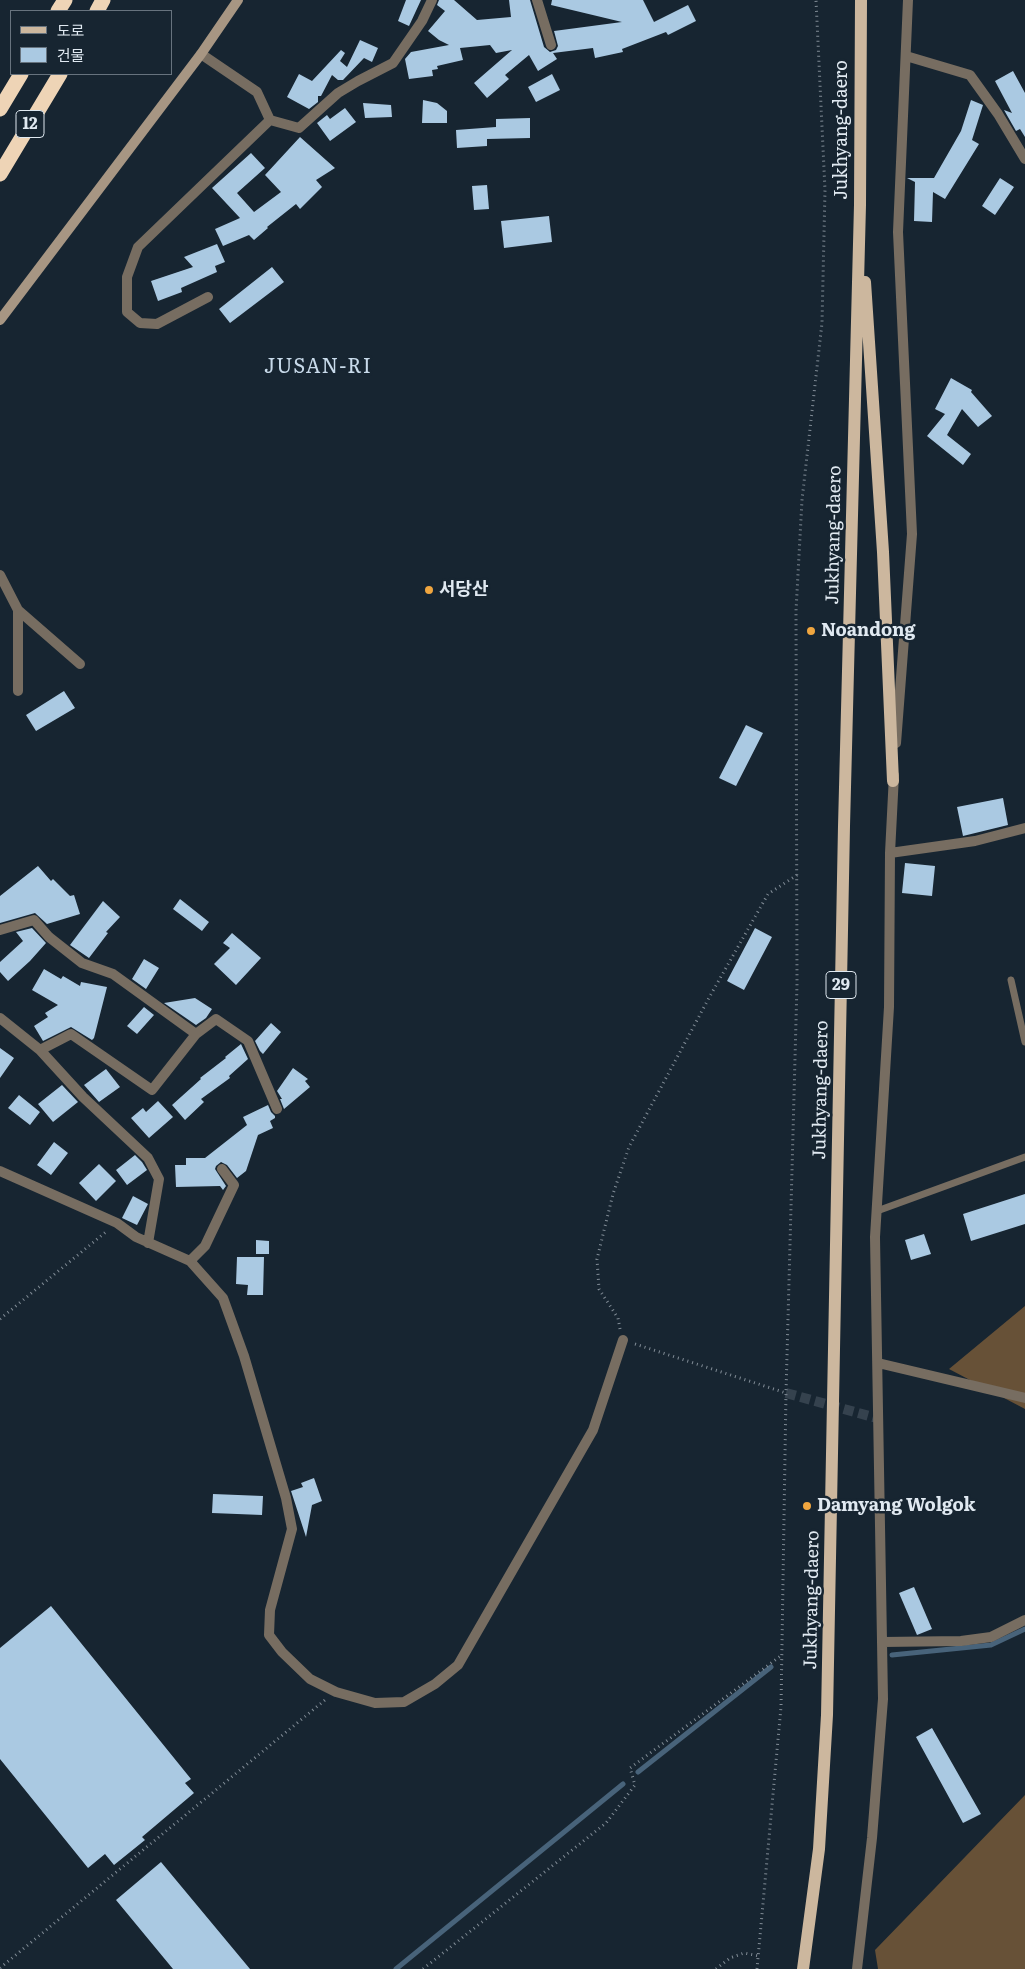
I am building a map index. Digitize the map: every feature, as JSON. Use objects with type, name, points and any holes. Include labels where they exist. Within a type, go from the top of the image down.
[{"type":"highway","name":"12","points":[[0,109],[20,75]]},
{"type":"highway","name":"12","points":[[0,174],[59,75]]},
{"type":"main road","name":"Jukhyang-daero","points":[[803,1969],[819,1849],[827,1715],[844,826],[860,205],[861,0]]},
{"type":"main road","points":[[860,205],[883,552],[893,781]]},
{"type":"street","points":[[0,320],[201,54],[238,0]]},
{"type":"street","points":[[201,54],[257,92],[270,120],[299,128],[338,93],[393,63],[422,21],[432,0]]},
{"type":"street","points":[[537,0],[551,45]]},
{"type":"street","points":[[857,1969],[872,1838],[883,1699],[875,1237],[888,1007],[893,781],[912,534],[898,232],[908,0]]},
{"type":"street","points":[[906,56],[970,75],[998,114],[1025,159]]},
{"type":"street","points":[[208,297],[157,324],[140,322],[127,312],[127,277],[138,247],[270,120]]},
{"type":"street","points":[[0,575],[18,610],[80,664]]},
{"type":"street","points":[[18,610],[18,691]]},
{"type":"street","points":[[890,853],[975,841],[1025,828]]},
{"type":"street","points":[[0,930],[34,920],[49,937],[82,963],[113,974],[196,1034]]},
{"type":"street","points":[[0,1018],[40,1050],[83,1097],[148,1158],[159,1179],[148,1242]]},
{"type":"street","points":[[40,1050],[71,1034],[152,1090],[196,1034],[216,1019],[248,1041],[277,1109]]},
{"type":"street","points":[[190,1261],[205,1246],[234,1185],[222,1169]]},
{"type":"street","points":[[0,1171],[117,1223],[136,1237],[190,1261],[223,1298],[244,1356],[286,1498],[292,1529],[270,1610],[269,1635],[282,1652],[310,1678],[336,1692],[375,1703],[404,1702],[434,1684],[458,1665],[593,1430],[623,1340]]},
{"type":"street","points":[[878,1363],[1016,1394],[1025,1398]]},
{"type":"street","points":[[883,1642],[961,1641],[991,1637],[1025,1620]]},
{"type":"lane","points":[[1011,980],[1025,1042]]},
{"type":"lane","points":[[877,1211],[1025,1157]]},
{"type":"path","points":[[757,1969],[781,1707],[786,1393],[797,984],[796,611],[802,500],[822,323],[825,200],[816,0]]},
{"type":"path","points":[[786,1393],[623,1340],[618,1318],[599,1289],[597,1260],[613,1194],[629,1147],[710,996],[768,894],[797,876]]},
{"type":"path","points":[[0,1319],[117,1223]]},
{"type":"path","points":[[423,1969],[606,1822],[635,1785],[630,1768],[782,1654]]},
{"type":"path","points":[[0,1968],[336,1692]]},
{"type":"path","points":[[716,1969],[730,1958],[744,1953],[759,1956]]},
{"type":"shaded area","points":[[1025,1306],[1025,1409],[949,1369]]},
{"type":"shaded area","points":[[1025,1795],[1025,1969],[878,1969],[875,1950]]},
{"type":"building","points":[[406,0],[421,0],[409,26],[398,21]]},
{"type":"building","points":[[439,0],[454,0],[477,20],[511,17],[509,0],[530,0],[544,47],[550,52],[556,50],[558,46],[554,31],[622,22],[551,5],[552,0],[643,0],[654,22],[688,5],[696,21],[668,35],[666,32],[622,49],[623,52],[595,58],[593,48],[553,53],[557,59],[538,71],[529,55],[505,75],[509,79],[487,98],[474,83],[512,50],[496,53],[490,45],[460,48],[463,60],[437,66],[438,69],[432,70],[433,76],[409,79],[405,59],[411,52],[449,45],[428,31],[445,11],[437,5]]},
{"type":"building","points":[[360,40],[378,48],[372,62],[364,58],[343,80],[338,80],[332,75],[321,96],[318,96],[318,102],[309,109],[287,97],[299,74],[312,81],[341,50],[345,53],[340,61],[347,67]]},
{"type":"building","points":[[1013,71],[1025,93],[1025,137],[1020,129],[1016,131],[1004,110],[1012,113],[995,81]]},
{"type":"building","points":[[552,74],[560,90],[536,102],[528,87]]},
{"type":"building","points":[[423,100],[437,103],[447,111],[447,123],[422,123]]},
{"type":"building","points":[[971,100],[983,105],[972,140],[979,144],[945,199],[933,192],[932,222],[914,221],[915,182],[907,178],[934,178],[961,131]]},
{"type":"building","points":[[363,103],[391,105],[392,117],[365,118]]},
{"type":"building","points":[[345,108],[356,122],[330,141],[317,123],[327,115],[330,119]]},
{"type":"building","points":[[530,118],[530,138],[487,139],[487,146],[457,148],[456,130],[496,127],[496,119]]},
{"type":"building","points":[[300,137],[335,168],[316,180],[322,187],[300,209],[296,204],[254,240],[249,235],[223,246],[215,229],[240,218],[212,188],[251,153],[265,168],[237,193],[254,212],[281,192],[265,175]]},
{"type":"building","points":[[1000,178],[1014,187],[995,215],[982,206]]},
{"type":"building","points":[[487,185],[489,209],[474,210],[472,186]]},
{"type":"building","points":[[549,216],[552,242],[504,248],[501,221]]},
{"type":"building","points":[[217,244],[225,262],[215,266],[217,272],[181,288],[182,292],[158,301],[151,281],[193,267],[184,257]]},
{"type":"building","points":[[272,267],[284,282],[230,323],[219,309]]},
{"type":"building","points":[[951,378],[972,390],[971,392],[992,416],[978,427],[962,409],[947,435],[971,454],[963,465],[927,436],[945,414],[935,409]]},
{"type":"building","points":[[64,691],[75,708],[36,731],[26,715]]},
{"type":"building","points":[[746,725],[763,733],[736,786],[719,778]]},
{"type":"building","points":[[1003,798],[1008,825],[963,836],[957,807]]},
{"type":"building","points":[[905,863],[935,866],[932,896],[902,893]]},
{"type":"building","points":[[38,866],[51,881],[53,879],[70,896],[74,895],[80,914],[47,924],[35,913],[0,923],[0,896]]},
{"type":"building","points":[[180,899],[209,922],[202,931],[173,909]]},
{"type":"building","points":[[103,901],[120,917],[106,932],[108,933],[89,958],[70,945]]},
{"type":"building","points":[[32,928],[46,943],[8,981],[0,972],[0,962],[23,941],[16,932]]},
{"type":"building","points":[[755,928],[772,937],[744,990],[727,981]]},
{"type":"building","points":[[232,933],[261,958],[236,985],[214,964],[230,948],[223,943]]},
{"type":"building","points":[[144,959],[159,968],[146,989],[132,979]]},
{"type":"building","points":[[44,969],[61,979],[63,976],[80,986],[81,982],[107,987],[92,1040],[71,1027],[43,1041],[34,1026],[48,1017],[45,1013],[58,1005],[32,990]]},
{"type":"building","points":[[195,998],[212,1009],[206,1018],[196,1025],[164,1003]]},
{"type":"building","points":[[144,1007],[154,1015],[137,1034],[127,1026]]},
{"type":"building","points":[[271,1023],[281,1032],[263,1054],[255,1041]]},
{"type":"building","points":[[241,1044],[248,1059],[229,1076],[230,1078],[201,1099],[204,1102],[185,1120],[172,1105],[200,1078]]},
{"type":"building","points":[[0,1048],[14,1058],[0,1078]]},
{"type":"building","points":[[293,1068],[308,1079],[305,1081],[310,1087],[284,1109],[280,1099],[282,1099],[277,1091]]},
{"type":"building","points":[[106,1069],[120,1087],[99,1102],[84,1085]]},
{"type":"building","points":[[62,1085],[78,1102],[53,1122],[38,1104]]},
{"type":"building","points":[[19,1095],[40,1112],[30,1125],[8,1108]]},
{"type":"building","points":[[158,1101],[173,1117],[149,1138],[131,1118],[143,1108],[146,1112]]},
{"type":"building","points":[[268,1105],[275,1116],[270,1121],[273,1128],[258,1135],[246,1171],[237,1178],[227,1165],[221,1162],[215,1169],[226,1186],[223,1190],[220,1186],[176,1187],[175,1165],[186,1165],[186,1158],[205,1158],[247,1125],[243,1117]]},
{"type":"building","points":[[54,1142],[68,1153],[51,1175],[37,1165]]},
{"type":"building","points":[[135,1155],[147,1170],[127,1185],[116,1170]]},
{"type":"building","points":[[99,1164],[116,1181],[96,1201],[79,1183]]},
{"type":"building","points":[[1025,1194],[1025,1224],[971,1241],[963,1214]]},
{"type":"building","points":[[133,1196],[148,1204],[137,1225],[122,1218]]},
{"type":"building","points":[[924,1234],[931,1254],[911,1260],[905,1240]]},
{"type":"building","points":[[256,1240],[269,1241],[269,1254],[256,1254]]},
{"type":"building","points":[[237,1257],[264,1257],[263,1295],[247,1295],[248,1285],[236,1284]]},
{"type":"building","points":[[314,1478],[322,1501],[312,1505],[306,1537],[291,1491],[303,1487],[301,1483]]},
{"type":"building","points":[[213,1494],[263,1496],[262,1515],[212,1513]]},
{"type":"building","points":[[914,1587],[932,1629],[917,1635],[899,1593]]},
{"type":"building","points":[[51,1606],[191,1779],[185,1783],[194,1793],[142,1837],[145,1840],[114,1865],[105,1854],[88,1868],[0,1759],[0,1648]]},
{"type":"building","points":[[932,1728],[981,1814],[963,1823],[916,1737]]},
{"type":"building","points":[[161,1862],[250,1969],[173,1969],[116,1900]]},
{"type":"waterway","points":[[892,1655],[991,1645],[1025,1629]]},
{"type":"waterway","points":[[638,1772],[771,1667]]},
{"type":"waterway","points":[[396,1969],[623,1784]]},
{"type":"tunnel","points":[[786,1393],[880,1419]]},
{"type":"place","name":"서당산","points":[[429,590]]},
{"type":"place","name":"Noandong","points":[[811,631]]},
{"type":"place","name":"Damyang Wolgok","points":[[807,1506]]},
{"type":"district","name":"JUSAN-RI","points":[[318,367]]}]
